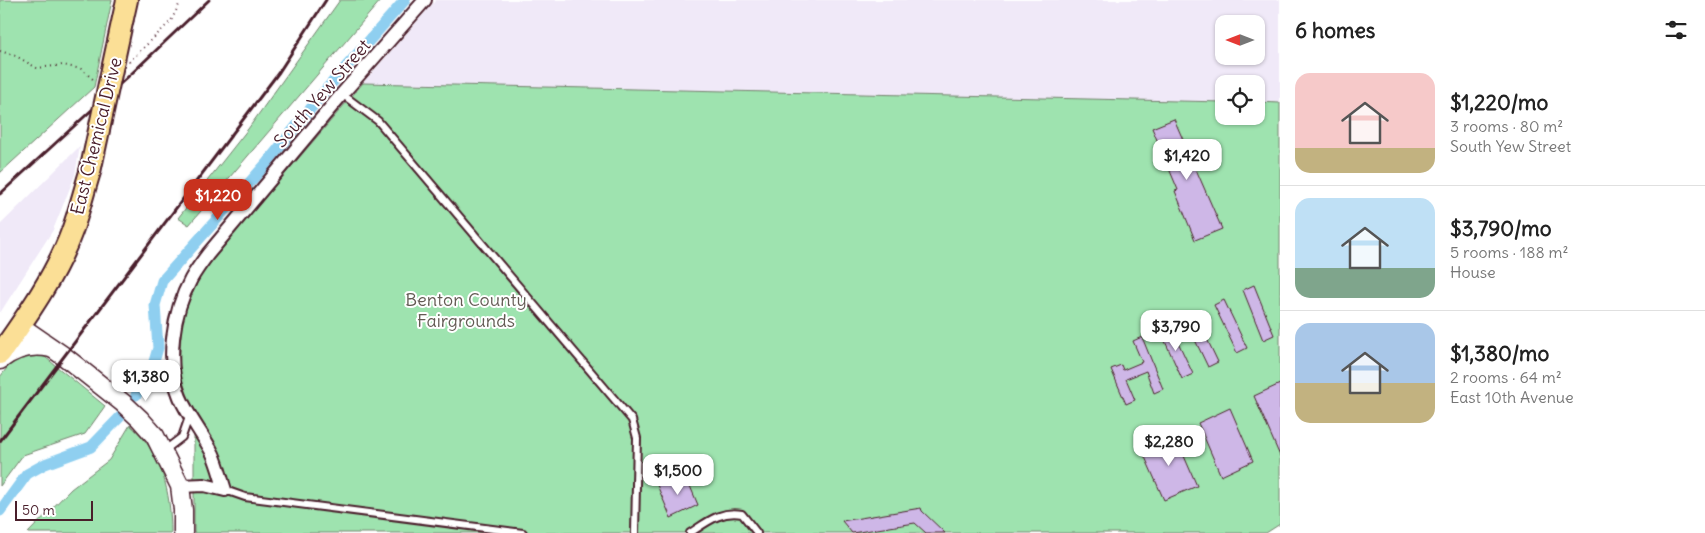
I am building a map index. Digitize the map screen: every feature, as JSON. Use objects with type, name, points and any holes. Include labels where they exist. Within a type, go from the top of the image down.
[{"type":"main road","name":"East Chemical Drive","points":[[0,354],[20,326],[56,267],[72,232],[90,172],[125,9]]},
{"type":"street","name":"South Yew Street","points":[[225,490],[212,453],[180,396],[175,377],[174,326],[181,302],[191,278],[208,254],[342,94],[425,0]]},
{"type":"street","points":[[20,326],[123,403],[140,418],[155,436],[180,486],[183,533]]},
{"type":"street","points":[[0,360],[6,355],[24,347],[38,345],[51,348]]},
{"type":"street","points":[[180,486],[204,486],[225,490]]},
{"type":"lane","points":[[342,94],[378,121],[632,420],[636,438],[636,533]]},
{"type":"lane","points":[[164,451],[182,437],[190,416]]},
{"type":"lane","points":[[225,490],[245,497],[524,533]]},
{"type":"lane","points":[[690,533],[714,518],[731,512],[742,514],[757,533]]},
{"type":"path","points":[[124,66],[171,21],[179,5]]},
{"type":"path","points":[[0,51],[16,56],[37,68],[63,65],[81,69],[94,81],[101,82]]},
{"type":"shaded area","points":[[436,0],[1280,0],[1280,103],[1265,102],[1265,75],[1215,75],[1215,102],[363,83]]},
{"type":"shaded area","points":[[80,146],[75,175],[53,230],[0,313],[0,225]]},
{"type":"green space","points":[[0,0],[112,0],[94,87],[0,173]]},
{"type":"green space","points":[[340,0],[381,0],[189,225],[178,218],[248,129]]},
{"type":"green space","name":"Benton County Fairgrounds","points":[[363,83],[1215,102],[1215,125],[1265,125],[1265,102],[1280,103],[1280,524],[1266,533],[194,533],[194,413],[179,371],[182,317],[203,270]]},
{"type":"green space","points":[[26,354],[45,357],[105,406],[85,434],[23,455],[0,486],[0,377],[13,360]]},
{"type":"green space","points":[[130,425],[141,436],[157,460],[169,503],[171,533],[28,533],[71,489],[109,460]]},
{"type":"building","points":[[1174,119],[1222,229],[1195,240],[1175,191],[1178,190],[1152,128]]},
{"type":"building","points":[[1254,285],[1274,335],[1263,340],[1243,290]]},
{"type":"building","points":[[1224,300],[1247,348],[1237,353],[1214,305]]},
{"type":"building","points":[[1195,314],[1218,362],[1208,367],[1185,319]]},
{"type":"building","points":[[1170,325],[1193,374],[1182,379],[1160,330]]},
{"type":"building","points":[[1142,337],[1163,389],[1154,393],[1146,371],[1126,379],[1135,400],[1126,404],[1111,369],[1121,365],[1123,370],[1142,362],[1133,341]]},
{"type":"building","points":[[1280,384],[1280,456],[1254,396]]},
{"type":"building","points":[[1230,408],[1253,461],[1221,476],[1198,423]]},
{"type":"building","points":[[1174,433],[1197,486],[1164,500],[1141,448]]},
{"type":"building","points":[[685,474],[698,505],[671,518],[657,485]]},
{"type":"building","points":[[921,508],[945,533],[926,533],[915,523],[852,533],[842,521]]},
{"type":"waterway","points":[[136,395],[150,375],[158,348],[155,305],[162,281],[266,164],[323,93],[405,0]]},
{"type":"waterway","points":[[0,511],[27,474],[45,464],[91,447],[120,417]]},
{"type":"railway","points":[[0,194],[209,0]]},
{"type":"railway","points":[[0,441],[279,72],[326,0]]}]
